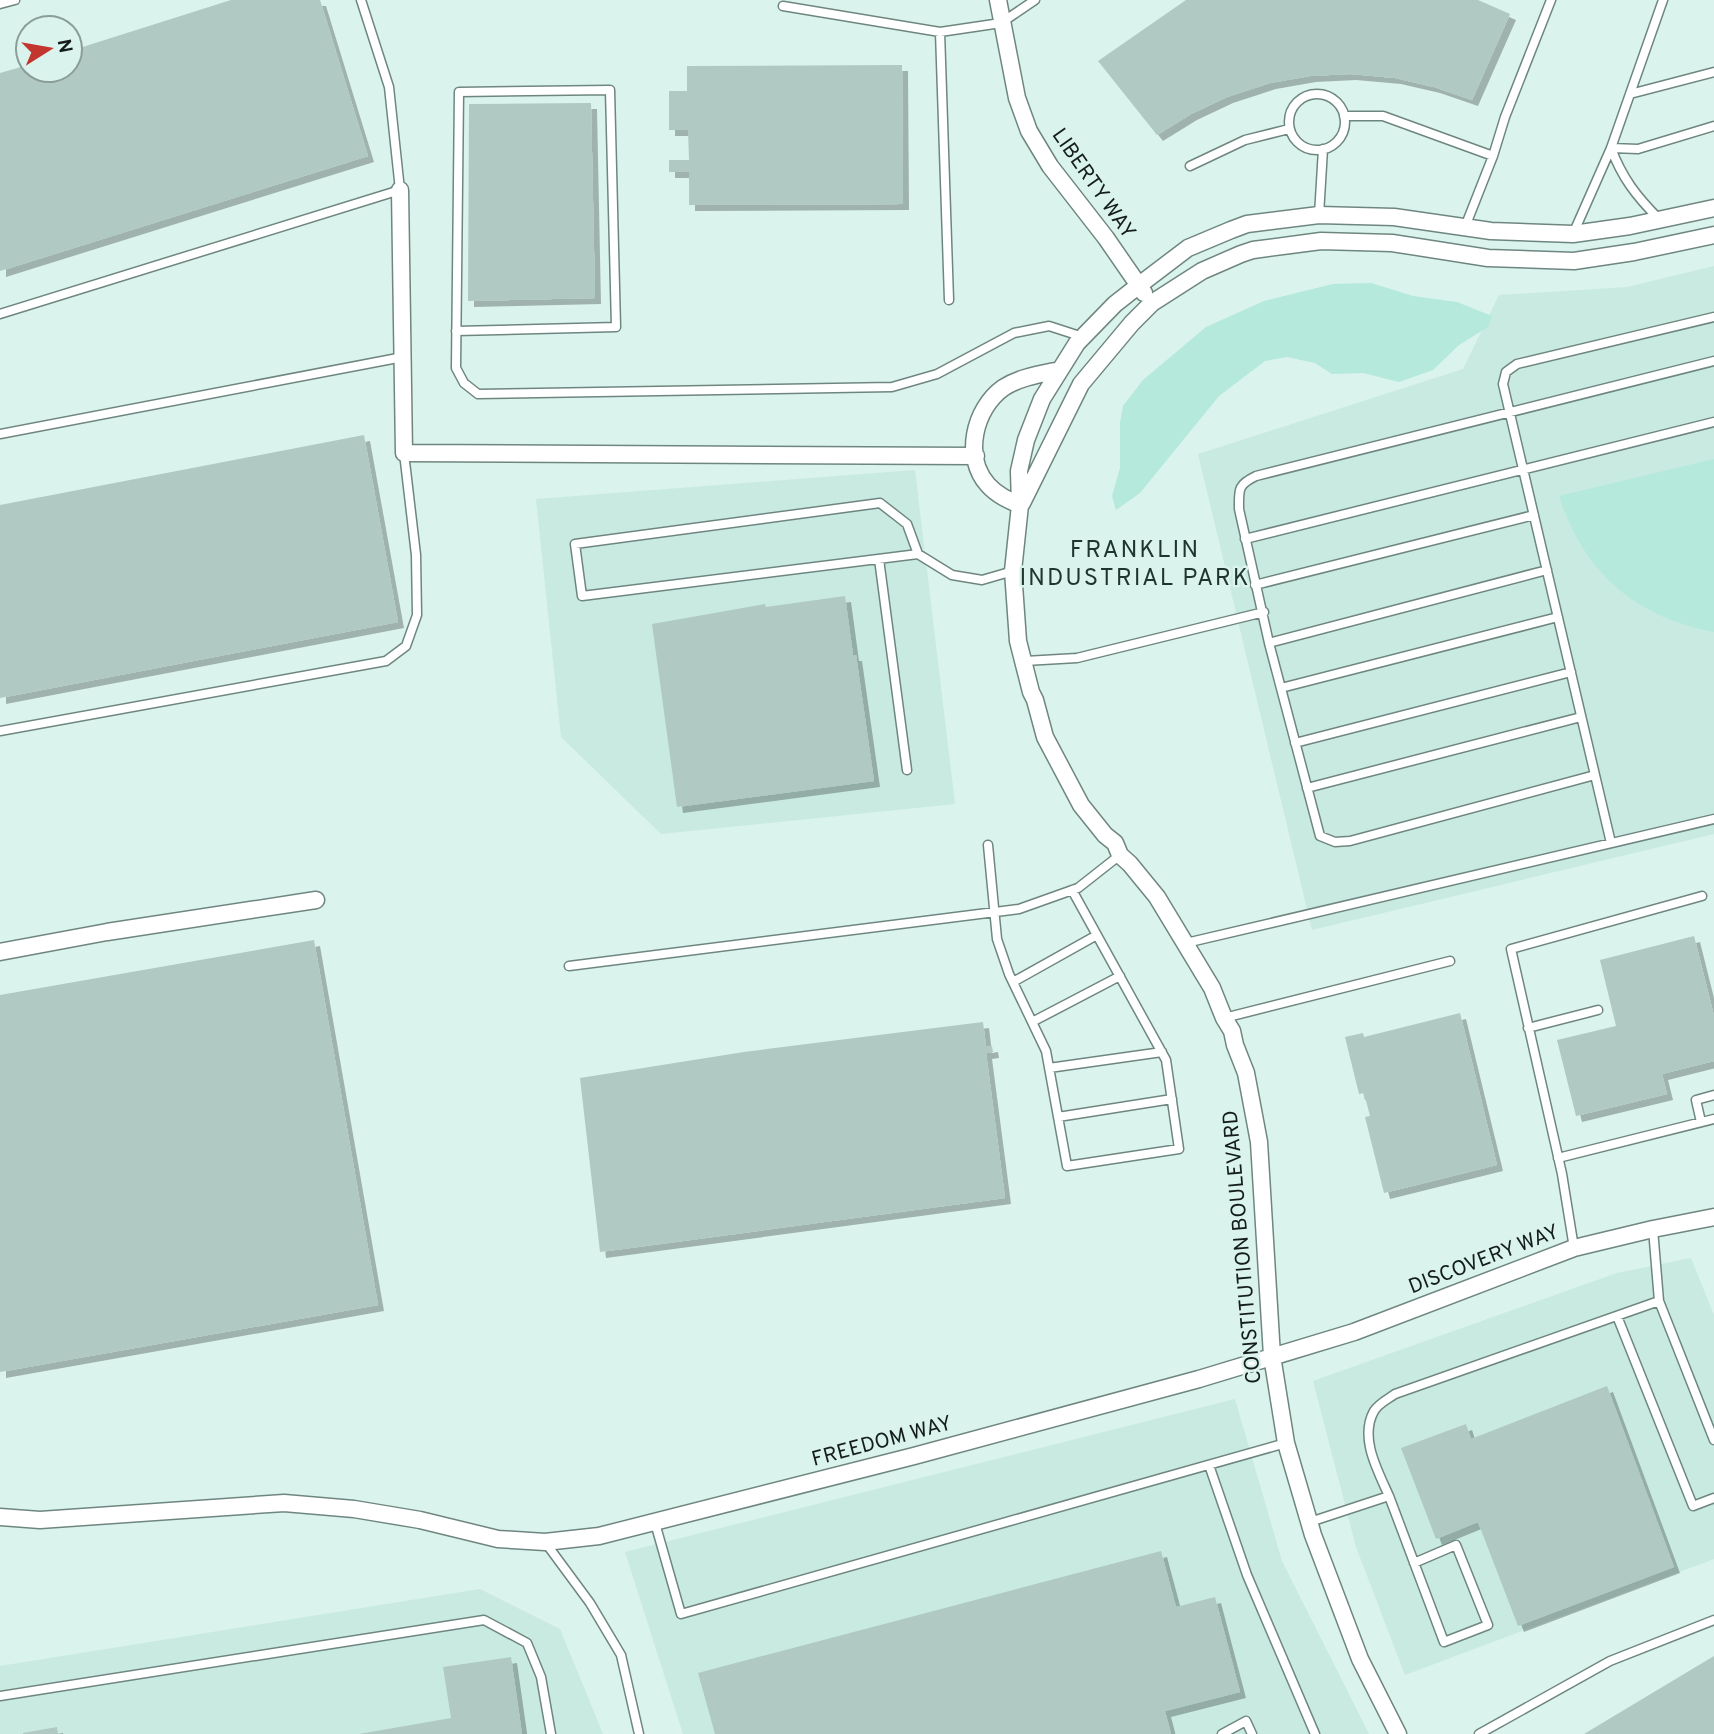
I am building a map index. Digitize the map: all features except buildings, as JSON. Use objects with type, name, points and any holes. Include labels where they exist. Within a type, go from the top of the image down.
[{"type":"street","name":"LIBERTY WAY","points":[[999,0],[1017,98],[1029,131],[1050,166],[1152,303]]},
{"type":"street","points":[[400,190],[404,453],[976,456]]},
{"type":"street","name":"CONSTITUTION BOULEVARD","points":[[1398,1734],[1360,1659],[1313,1535],[1286,1443],[1272,1356],[1259,1142],[1246,1073],[1232,1031],[1212,988],[1157,897],[1120,855],[1115,843],[1105,835],[1082,805],[1045,737],[1031,692],[1018,641],[1013,571],[1020,505],[1018,471],[1026,440],[1042,399],[1083,337],[1115,304],[1188,248],[1231,230],[1247,224],[1319,215],[1394,217],[1491,232],[1573,234],[1714,208]]},
{"type":"street","name":"CONSTITUTION BOULEVARD","points":[[1020,505],[1081,384],[1152,303],[1202,271],[1241,254],[1321,241],[1403,244],[1488,258],[1574,261],[1634,252],[1714,235]]},
{"type":"street","points":[[1020,505],[1001,496],[987,484],[979,471],[976,426],[983,409],[993,397],[1014,382],[1060,370]]},
{"type":"street","points":[[0,952],[107,932],[316,900]]},
{"type":"street","name":"DISCOVERY WAY","points":[[1272,1356],[1354,1332],[1574,1248],[1714,1217]]},
{"type":"street","name":"FREEDOM WAY","points":[[0,1517],[40,1520],[284,1503],[367,1511],[420,1520],[498,1539],[545,1542],[599,1536],[1173,1386],[1272,1356]]},
{"type":"lane","points":[[0,4],[15,0]]},
{"type":"lane","points":[[0,314],[400,190],[390,87],[361,0]]},
{"type":"lane","points":[[783,6],[940,32],[1002,23],[1035,0]]},
{"type":"lane","points":[[1465,227],[1493,156],[1504,117],[1551,0]]},
{"type":"lane","points":[[1573,234],[1611,148],[1663,0]]},
{"type":"lane","points":[[940,32],[949,300]]},
{"type":"lane","points":[[1630,94],[1714,72]]},
{"type":"lane","points":[[456,331],[616,327],[610,90],[459,92],[456,331],[456,368],[464,383],[478,394],[892,387],[937,374],[1014,333],[1049,326],[1083,337]]},
{"type":"lane","points":[[1310,95],[1327,96],[1340,107],[1344,116],[1345,124],[1338,140],[1323,149],[1314,150],[1298,143],[1289,128],[1291,111],[1296,104],[1310,95]]},
{"type":"lane","points":[[1344,116],[1383,116],[1493,156]]},
{"type":"lane","points":[[1611,148],[1638,149],[1714,126]]},
{"type":"lane","points":[[1190,166],[1245,140],[1289,128]]},
{"type":"lane","points":[[1611,148],[1629,187],[1660,220]]},
{"type":"lane","points":[[1319,215],[1323,149]]},
{"type":"lane","points":[[1611,843],[1503,384],[1506,372],[1517,364],[1714,317]]},
{"type":"lane","points":[[0,434],[403,357]]},
{"type":"lane","points":[[1595,775],[1350,841],[1335,842],[1320,836],[1255,585],[1239,509],[1239,489],[1243,482],[1255,476],[1714,361]]},
{"type":"lane","points":[[1245,539],[1714,422]]},
{"type":"lane","points":[[0,732],[386,661],[406,646],[417,615],[416,555],[404,453]]},
{"type":"lane","points":[[918,554],[907,524],[880,503],[575,544],[582,596],[918,554],[953,575],[982,580],[1013,571]]},
{"type":"lane","points":[[1255,585],[1534,515]]},
{"type":"lane","points":[[879,559],[906,770]]},
{"type":"lane","points":[[1269,643],[1547,570]]},
{"type":"lane","points":[[1025,661],[1077,658],[1264,612]]},
{"type":"lane","points":[[1281,688],[1558,617]]},
{"type":"lane","points":[[1295,743],[1571,671]]},
{"type":"lane","points":[[1307,788],[1581,717]]},
{"type":"lane","points":[[1186,943],[1714,819]]},
{"type":"lane","points":[[988,845],[997,939],[1013,982],[1046,1051],[1067,1166],[1179,1149],[1167,1060],[1072,890]]},
{"type":"lane","points":[[569,966],[1019,909],[1072,890],[1120,855]]},
{"type":"lane","points":[[1574,1248],[1558,1158],[1511,949],[1702,896]]},
{"type":"lane","points":[[1013,982],[1097,935]]},
{"type":"lane","points":[[1224,1018],[1450,961]]},
{"type":"lane","points":[[1032,1022],[1120,976]]},
{"type":"lane","points":[[1528,1027],[1598,1010]]},
{"type":"lane","points":[[1049,1068],[1163,1052]]},
{"type":"lane","points":[[1701,1122],[1696,1100],[1714,1095]]},
{"type":"lane","points":[[1058,1116],[1172,1099]]},
{"type":"lane","points":[[1558,1158],[1714,1119]]},
{"type":"lane","points":[[1653,1229],[1659,1301],[1714,1440]]},
{"type":"lane","points":[[1414,1563],[1456,1545],[1488,1625],[1444,1642],[1414,1563],[1390,1496],[1373,1458],[1367,1430],[1374,1409],[1395,1394],[1659,1301]]},
{"type":"lane","points":[[1617,1316],[1693,1506],[1714,1498]]},
{"type":"lane","points":[[655,1523],[681,1614],[1286,1443]]},
{"type":"lane","points":[[1209,1465],[1247,1575],[1315,1734]]},
{"type":"lane","points":[[1310,1522],[1390,1496]]},
{"type":"lane","points":[[545,1542],[590,1603],[621,1655],[639,1734]]},
{"type":"lane","points":[[0,1696],[484,1620],[527,1643],[541,1677],[551,1734]]},
{"type":"lane","points":[[1482,1733],[1610,1661],[1714,1620]]},
{"type":"lane","points":[[1222,1734],[1246,1721],[1252,1734]]},
{"type":"shaded area","points":[[1714,266],[1714,834],[1312,930],[1198,454],[1463,369],[1499,295],[1627,287]]},
{"type":"shaded area","points":[[1371,283],[1413,296],[1457,302],[1492,316],[1488,327],[1459,345],[1433,370],[1399,382],[1363,373],[1332,374],[1315,363],[1287,357],[1265,361],[1219,396],[1140,493],[1116,510],[1112,496],[1120,468],[1120,423],[1123,406],[1143,380],[1206,327],[1264,301],[1333,284]]},
{"type":"shaded area","points":[[1714,459],[1714,632],[1660,615],[1637,603],[1616,587],[1598,569],[1583,548],[1559,496]]},
{"type":"shaded area","points":[[915,470],[955,804],[661,834],[561,737],[536,499]]},
{"type":"shaded area","points":[[1691,1258],[1714,1315],[1714,1559],[1405,1675],[1356,1547],[1313,1381],[1617,1273]]},
{"type":"shaded area","points":[[1235,1399],[1282,1561],[1369,1734],[683,1734],[625,1552]]},
{"type":"shaded area","points":[[480,1589],[560,1629],[603,1734],[0,1734],[0,1666]]},
{"type":"district","name":"FRANKLIN INDUSTRIAL PARK","points":[[1135,565]]}]
